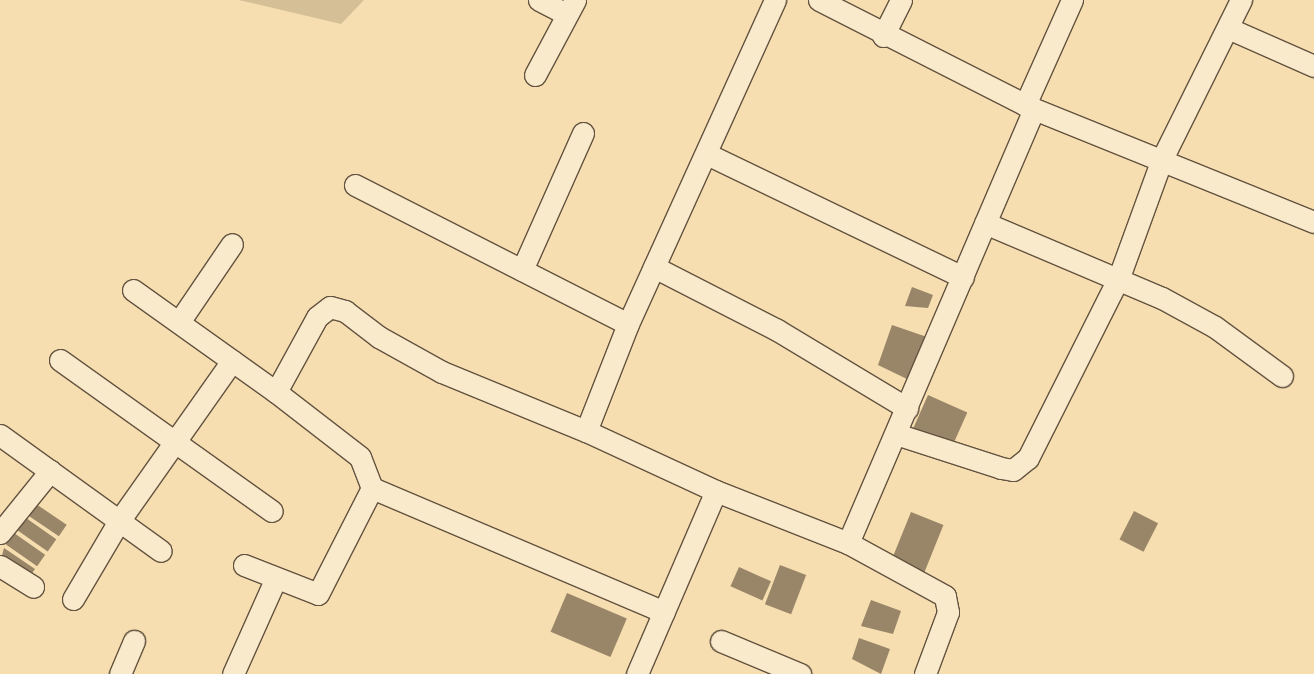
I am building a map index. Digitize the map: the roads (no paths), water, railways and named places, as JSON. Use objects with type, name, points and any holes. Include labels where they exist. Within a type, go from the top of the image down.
[{"type":"street","points":[[535,75],[571,7],[539,0]]},
{"type":"street","points":[[586,431],[628,324],[707,154],[775,0]]},
{"type":"street","points":[[818,0],[883,36],[1030,107],[1314,222]]},
{"type":"street","points":[[883,36],[901,0]]},
{"type":"street","points":[[848,543],[963,277],[1072,0]]},
{"type":"street","points":[[896,434],[1001,468],[1022,466],[1119,277],[1162,159],[1230,29],[1241,0]]},
{"type":"street","points":[[1230,29],[1314,66]]},
{"type":"street","points":[[522,270],[583,133]]},
{"type":"street","points":[[707,154],[963,277]]},
{"type":"street","points":[[355,185],[628,324]]},
{"type":"street","points":[[985,223],[1119,277],[1215,327],[1282,376]]},
{"type":"street","points":[[178,322],[232,244]]},
{"type":"street","points":[[654,268],[777,330],[907,408]]},
{"type":"street","points":[[133,290],[276,392],[360,457],[372,488],[664,612]]},
{"type":"street","points":[[276,392],[317,317],[330,307],[345,312],[379,337],[442,372],[586,431],[716,491],[848,543],[945,596],[948,612],[925,674]]},
{"type":"street","points":[[60,360],[272,511]]},
{"type":"street","points":[[73,599],[119,521],[232,361]]},
{"type":"street","points":[[0,435],[161,551]]},
{"type":"street","points":[[0,533],[50,471]]},
{"type":"street","points":[[244,565],[318,594],[372,488]]},
{"type":"street","points":[[637,674],[716,491]]},
{"type":"street","points":[[0,566],[33,587]]},
{"type":"street","points":[[234,674],[276,578]]},
{"type":"street","points":[[120,674],[134,641]]},
{"type":"street","points":[[721,641],[800,674]]}]
